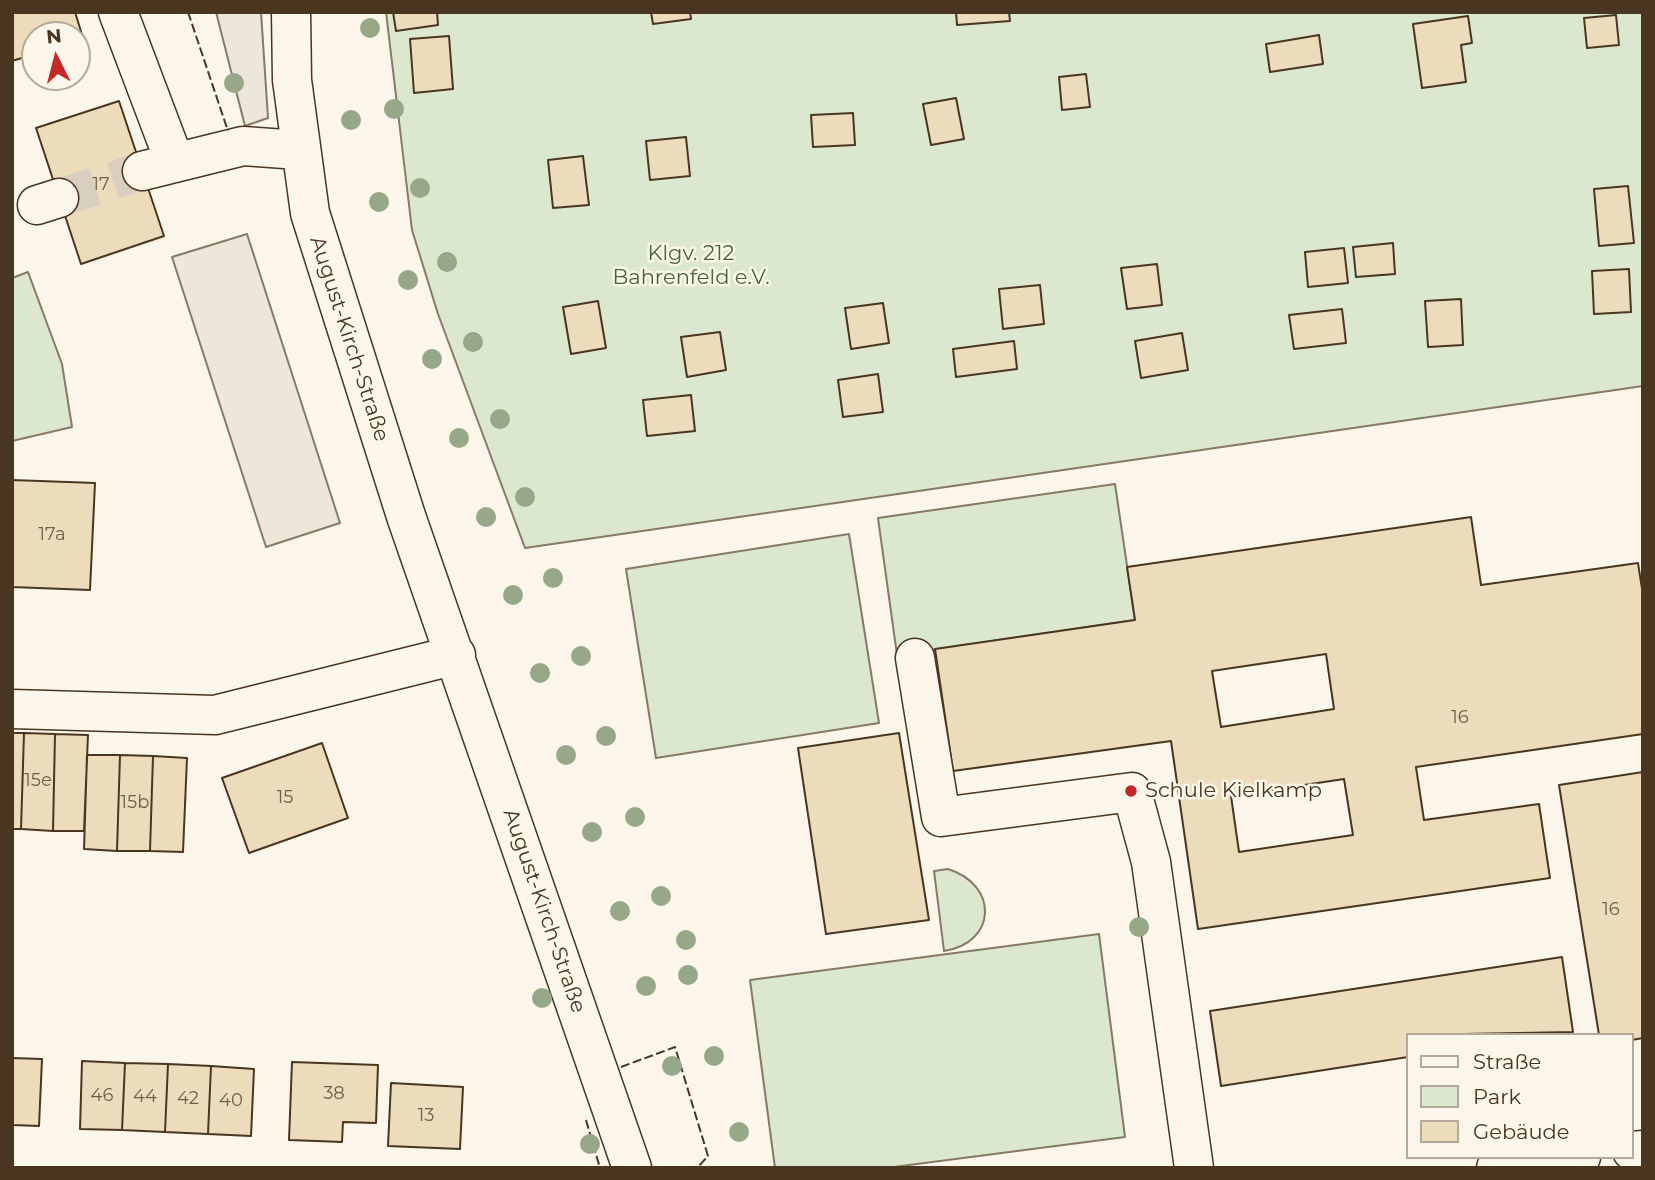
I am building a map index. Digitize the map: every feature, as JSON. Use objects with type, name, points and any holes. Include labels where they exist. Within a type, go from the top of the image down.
[{"type":"street","points":[[118,12],[159,167],[243,146],[299,149]]},
{"type":"street","name":"August-Kirch-Straße","points":[[291,12],[292,80],[299,149],[310,213],[327,271],[406,516],[632,1168]]},
{"type":"street","points":[[12,709],[215,715],[456,655]]},
{"type":"street","points":[[915,658],[940,817],[1132,792],[1152,862],[1194,1168]]},
{"type":"street","points":[[1496,1168],[1566,1159]]},
{"type":"green space","name":"Klgv. 212 Bahrenfeld e.V.","points":[[386,12],[1643,12],[1643,386],[525,548],[438,314],[412,230]]},
{"type":"green space","points":[[28,272],[62,364],[72,427],[12,441],[12,278]]},
{"type":"green space","points":[[1115,484],[1135,620],[897,655],[878,518]]},
{"type":"green space","points":[[849,534],[879,723],[656,758],[626,569]]},
{"type":"green space","points":[[948,869],[965,877],[976,887],[983,900],[985,913],[982,926],[974,937],[961,946],[944,951],[934,871]]},
{"type":"green space","points":[[1099,934],[1125,1137],[886,1168],[775,1168],[750,980]]},
{"type":"shaded area","points":[[216,12],[261,12],[268,118],[245,126]]},
{"type":"shaded area","points":[[247,234],[340,523],[266,547],[172,257]]},
{"type":"building","points":[[12,12],[75,12],[78,21],[21,21],[21,58],[12,61]]},
{"type":"building","points":[[393,12],[437,12],[438,25],[396,31]]},
{"type":"building","points":[[651,12],[690,12],[691,19],[653,24]]},
{"type":"building","points":[[956,12],[1009,12],[1010,21],[957,25]]},
{"type":"building","points":[[1616,15],[1619,45],[1587,48],[1584,18]]},
{"type":"building","points":[[1468,16],[1472,43],[1461,45],[1466,82],[1422,88],[1413,24]]},
{"type":"building","points":[[1319,35],[1323,64],[1270,72],[1266,44]]},
{"type":"building","points":[[449,36],[453,89],[414,93],[410,39]]},
{"type":"building","points":[[1086,74],[1090,107],[1062,110],[1059,77]]},
{"type":"building","points":[[956,98],[964,139],[931,145],[923,104]]},
{"type":"building","points":[[119,101],[164,236],[81,264],[36,128]]},
{"type":"building","points":[[853,113],[855,145],[813,147],[811,115]]},
{"type":"building","points":[[686,137],[690,176],[650,180],[646,141]]},
{"type":"building","points":[[583,156],[589,205],[553,208],[548,160]]},
{"type":"building","points":[[1628,186],[1634,243],[1599,246],[1594,189]]},
{"type":"building","points":[[1393,243],[1395,274],[1356,277],[1353,247]]},
{"type":"building","points":[[1344,248],[1348,283],[1308,287],[1305,252]]},
{"type":"building","points":[[1157,264],[1162,305],[1127,309],[1121,268]]},
{"type":"building","points":[[1629,269],[1631,312],[1594,314],[1592,271]]},
{"type":"building","points":[[1040,285],[1044,324],[1003,329],[999,289]]},
{"type":"building","points":[[1461,299],[1463,345],[1428,347],[1425,301]]},
{"type":"building","points":[[598,301],[606,348],[571,354],[563,307]]},
{"type":"building","points":[[883,303],[889,343],[851,349],[845,308]]},
{"type":"building","points":[[1342,309],[1346,343],[1294,349],[1289,315]]},
{"type":"building","points":[[720,332],[726,370],[687,377],[681,337]]},
{"type":"building","points":[[1182,333],[1188,370],[1141,378],[1135,341]]},
{"type":"building","points":[[1014,341],[1017,369],[956,377],[953,349]]},
{"type":"building","points":[[878,374],[883,412],[843,417],[838,380]]},
{"type":"building","points":[[691,395],[695,431],[647,436],[643,400]]},
{"type":"building","points":[[12,480],[95,483],[90,590],[12,587]]},
{"type":"building","points":[[1471,517],[1481,585],[1638,563],[1643,595],[1643,734],[1416,767],[1424,820],[1539,804],[1550,878],[1198,929],[1171,741],[953,771],[935,649],[1135,620],[1127,567]],"holes":[[[1326,654],[1334,709],[1221,727],[1212,671]],[[1344,779],[1353,835],[1239,852],[1231,796]]]},
{"type":"building","points":[[12,733],[24,733],[21,829],[12,829]]},
{"type":"building","points":[[24,733],[55,734],[53,831],[21,829]]},
{"type":"building","points":[[899,733],[929,920],[826,934],[798,748]]},
{"type":"building","points":[[55,734],[88,735],[84,831],[53,831]]},
{"type":"building","points":[[322,743],[348,818],[249,853],[222,778]]},
{"type":"building","points":[[87,755],[120,755],[117,851],[84,849]]},
{"type":"building","points":[[120,755],[153,756],[150,851],[117,851]]},
{"type":"building","points":[[153,756],[187,758],[183,852],[150,851]]},
{"type":"building","points":[[1643,772],[1643,1038],[1634,1040],[1634,1033],[1599,1033],[1559,785]]},
{"type":"building","points":[[1562,957],[1573,1032],[1406,1033],[1406,1057],[1221,1086],[1210,1011]]},
{"type":"building","points":[[12,1058],[42,1059],[39,1126],[12,1125]]},
{"type":"building","points":[[82,1061],[125,1063],[122,1130],[80,1129]]},
{"type":"building","points":[[292,1062],[378,1065],[376,1123],[343,1122],[342,1142],[289,1140]]},
{"type":"building","points":[[125,1063],[168,1064],[165,1132],[122,1130]]},
{"type":"building","points":[[168,1064],[211,1066],[208,1134],[165,1132]]},
{"type":"building","points":[[211,1066],[254,1069],[251,1136],[208,1134]]},
{"type":"building","points":[[391,1083],[463,1087],[460,1149],[388,1146]]},
{"type":"tunnel","points":[[59,198],[142,171]]},
{"type":"fence","points":[[188,12],[228,131]]},
{"type":"fence","points":[[621,1067],[675,1047],[708,1156],[697,1168]]},
{"type":"fence","points":[[586,1120],[600,1168]]},
{"type":"place","name":"Schule Kielkamp","points":[[1131,791]]}]
